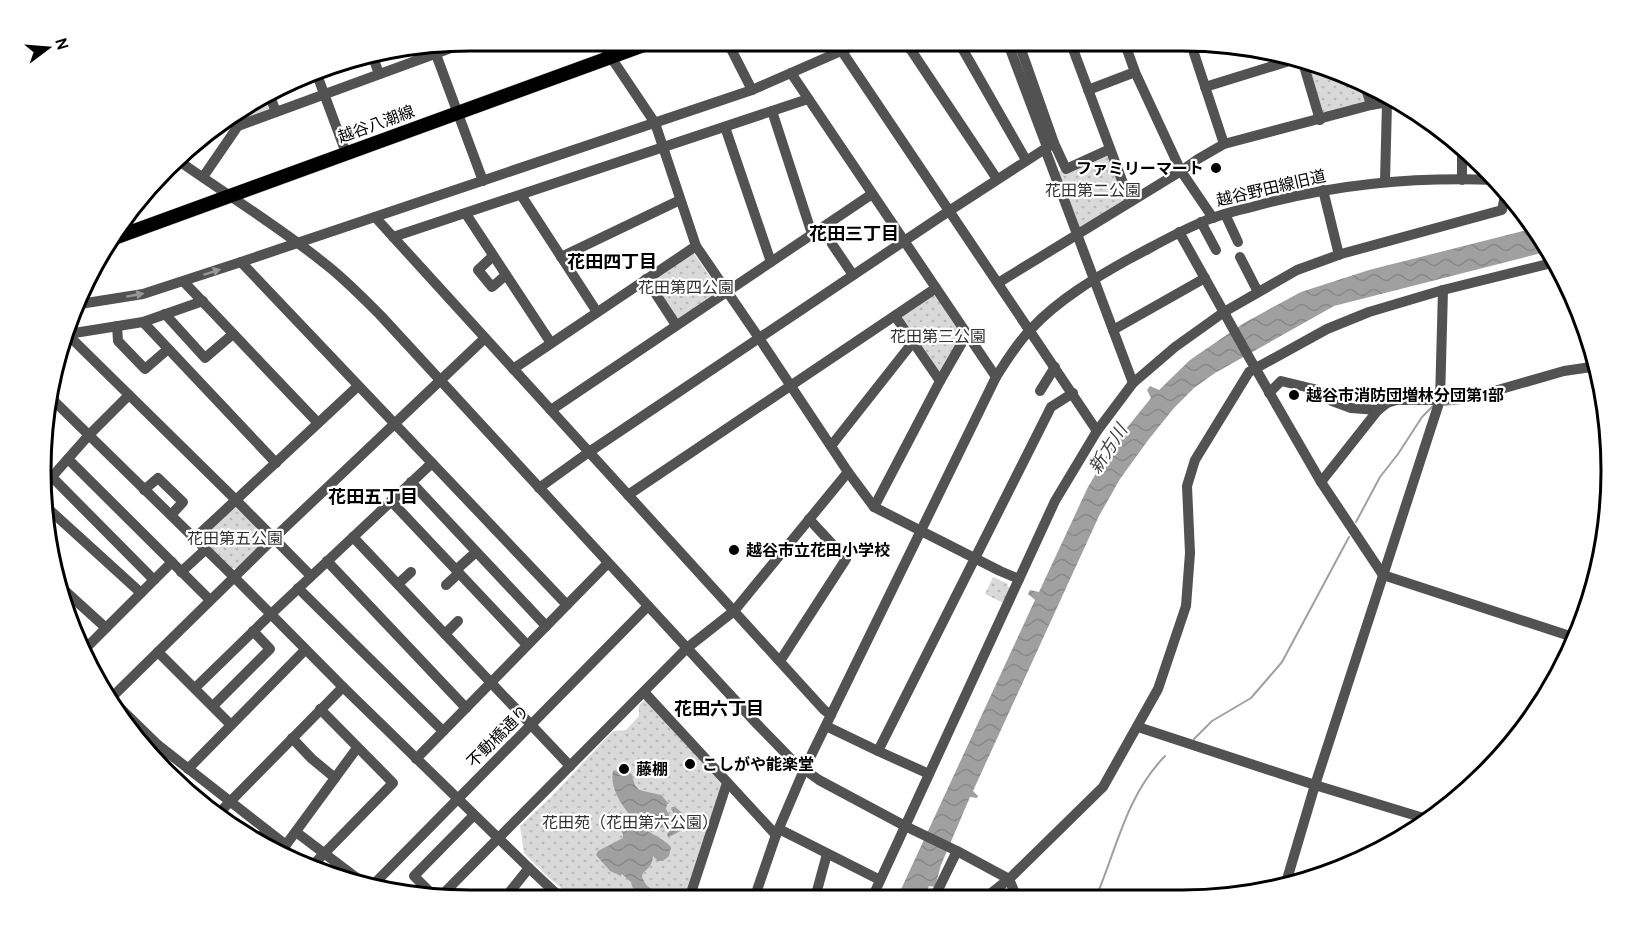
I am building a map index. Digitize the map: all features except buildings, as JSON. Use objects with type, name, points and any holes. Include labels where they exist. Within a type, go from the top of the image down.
[{"type":"main road","name":"越谷八潮線","points":[[124,235],[627,51]]},
{"type":"street","points":[[606,51],[655,123],[696,246],[874,507],[1019,579]]},
{"type":"street","points":[[731,51],[752,90]]},
{"type":"street","points":[[87,301],[143,294],[184,282],[752,90],[842,51],[1097,430]]},
{"type":"street","points":[[911,51],[997,179]]},
{"type":"street","points":[[964,51],[1026,160]]},
{"type":"street","points":[[1011,51],[1049,146],[1066,169],[1110,149]]},
{"type":"street","points":[[1021,51],[1078,235],[1133,383]]},
{"type":"street","points":[[1074,51],[1130,202]]},
{"type":"street","name":"越谷野田線旧道","points":[[1128,51],[1181,171],[1213,218],[1323,190],[1385,181],[1484,180]]},
{"type":"street","points":[[1193,51],[1224,144]]},
{"type":"street","points":[[436,53],[483,181]]},
{"type":"street","points":[[203,177],[238,126],[379,74],[426,54]]},
{"type":"street","points":[[375,62],[379,74]]},
{"type":"street","points":[[1205,87],[1283,63]]},
{"type":"street","points":[[1304,69],[1320,120]]},
{"type":"street","points":[[1088,90],[1135,72]]},
{"type":"street","points":[[791,73],[996,377]]},
{"type":"street","points":[[319,80],[346,153]]},
{"type":"street","points":[[1368,94],[1371,105]]},
{"type":"street","points":[[393,237],[808,99]]},
{"type":"street","points":[[272,101],[276,112]]},
{"type":"street","points":[[998,283],[1224,144],[1383,103]]},
{"type":"street","points":[[1385,181],[1387,105]]},
{"type":"street","points":[[772,111],[812,234]]},
{"type":"street","points":[[725,127],[771,262]]},
{"type":"street","points":[[539,488],[759,338],[1049,146]]},
{"type":"street","points":[[1462,159],[1462,180]]},
{"type":"street","points":[[184,164],[298,243],[362,296],[778,747],[804,770],[839,792],[1009,879],[1014,890]]},
{"type":"street","points":[[1323,190],[1339,255]]},
{"type":"street","points":[[551,410],[872,194]]},
{"type":"street","points":[[521,195],[597,312]]},
{"type":"street","points":[[561,257],[680,200]]},
{"type":"street","points":[[876,890],[1054,501],[1097,430],[1133,383],[1175,346],[1226,316],[1258,292],[1297,270],[1339,255],[1502,210],[1504,202]]},
{"type":"street","points":[[466,214],[551,343]]},
{"type":"street","points":[[1224,214],[1238,242]]},
{"type":"street","points":[[375,217],[831,715]]},
{"type":"street","points":[[757,890],[777,832],[804,770],[996,377],[1011,353],[1029,330],[1094,279],[1179,232],[1213,218]]},
{"type":"street","points":[[1201,222],[1216,250]]},
{"type":"street","points":[[1179,232],[1321,482],[1383,575],[1567,635]]},
{"type":"street","points":[[832,244],[853,275]]},
{"type":"street","points":[[513,369],[696,246]]},
{"type":"street","points":[[493,256],[478,270],[492,287],[506,275]]},
{"type":"street","points":[[1240,257],[1258,292]]},
{"type":"street","points":[[241,262],[567,605]]},
{"type":"street","points":[[995,890],[1103,787],[1158,689],[1186,606],[1190,553],[1187,486],[1190,472],[1252,364],[1369,312],[1443,290],[1547,264]]},
{"type":"street","points":[[1113,330],[1205,278]]},
{"type":"street","points":[[646,279],[676,325]]},
{"type":"street","points":[[184,282],[318,423]]},
{"type":"street","points":[[628,495],[936,288]]},
{"type":"street","points":[[1288,876],[1315,785],[1440,400],[1443,290]]},
{"type":"street","points":[[74,333],[142,322],[202,301]]},
{"type":"street","points":[[165,314],[206,358],[233,334]]},
{"type":"street","points":[[895,316],[940,381]]},
{"type":"street","points":[[142,322],[276,463]]},
{"type":"street","points":[[117,326],[118,341],[145,369],[168,349]]},
{"type":"street","points":[[874,507],[967,334]]},
{"type":"street","points":[[115,694],[274,538],[485,338]]},
{"type":"street","points":[[72,339],[311,576]]},
{"type":"street","points":[[831,447],[913,342]]},
{"type":"street","points":[[1040,391],[1055,367]]},
{"type":"street","points":[[1321,482],[1378,410],[1387,403],[1396,400],[1440,400],[1478,396],[1564,371],[1588,367]]},
{"type":"street","points":[[1269,393],[1281,381],[1318,390],[1332,401],[1351,408],[1378,410]]},
{"type":"street","points":[[194,539],[358,386]]},
{"type":"street","points":[[878,751],[1051,407],[1073,393]]},
{"type":"street","points":[[129,395],[52,477],[154,580]]},
{"type":"street","points":[[57,404],[416,759],[552,890]]},
{"type":"street","points":[[68,459],[210,600]]},
{"type":"street","points":[[196,687],[432,463]]},
{"type":"street","points":[[448,889],[687,648],[734,610],[848,472]]},
{"type":"street","points":[[144,490],[158,478],[183,502],[171,515]]},
{"type":"street","points":[[411,482],[546,626]]},
{"type":"street","points":[[391,501],[527,645]]},
{"type":"street","points":[[54,514],[141,593]]},
{"type":"street","points":[[780,661],[846,559],[809,519]]},
{"type":"street","points":[[353,537],[570,766]]},
{"type":"street","points":[[181,572],[206,550]]},
{"type":"street","points":[[446,585],[476,552]]},
{"type":"street","points":[[327,561],[466,708]]},
{"type":"street","points":[[89,645],[172,562]]},
{"type":"street","points":[[416,759],[608,563]]},
{"type":"street","points":[[398,584],[411,572]]},
{"type":"street","points":[[298,588],[443,731]]},
{"type":"street","points":[[70,595],[106,628]]},
{"type":"street","name":"不動橋通り","points":[[378,880],[648,606]]},
{"type":"street","points":[[445,634],[458,621]]},
{"type":"street","points":[[213,705],[270,649],[253,631]]},
{"type":"street","points":[[188,769],[305,650]]},
{"type":"street","points":[[158,652],[231,724]]},
{"type":"street","points":[[223,809],[343,687]]},
{"type":"street","points":[[644,692],[727,783],[777,832],[880,880]]},
{"type":"street","points":[[317,861],[393,783],[320,709]]},
{"type":"street","points":[[826,726],[929,774]]},
{"type":"street","points":[[1138,727],[1418,816]]},
{"type":"street","points":[[141,730],[266,830],[278,843]]},
{"type":"street","points":[[292,738],[312,759],[335,777]]},
{"type":"street","points":[[285,847],[357,748]]},
{"type":"street","points":[[693,890],[727,783]]},
{"type":"street","points":[[426,887],[414,876],[474,815]]},
{"type":"street","points":[[263,835],[266,830]]},
{"type":"street","points":[[296,832],[324,853],[336,868]]},
{"type":"street","points":[[938,890],[957,851]]},
{"type":"street","points":[[816,890],[827,854]]},
{"type":"street","points":[[511,890],[529,868]]},
{"type":"green space","points":[[1311,71],[1363,92],[1365,100],[1363,104],[1326,114],[1322,111]]},
{"type":"green space","points":[[270,102],[272,108],[238,121]]},
{"type":"green space","name":"花田第二公園","points":[[1110,149],[1130,202],[1078,235],[1054,174]]},
{"type":"green space","name":"花田第四公園","points":[[693,252],[721,293],[680,319],[676,318],[653,283],[654,279]]},
{"type":"green space","name":"花田第三公園","points":[[931,295],[936,296],[961,333],[942,373],[938,373],[902,319],[903,315]]},
{"type":"green space","name":"花田第五公園","points":[[234,507],[238,507],[266,535],[267,540],[236,568],[232,568],[203,540],[203,536]]},
{"type":"green space","points":[[993,577],[1008,584],[1007,586],[1012,589],[1005,604],[985,594]]},
{"type":"green space","name":"花田苑（花田第六公園）","points":[[645,700],[723,783],[687,890],[564,890],[524,853],[520,826],[551,797],[613,731],[626,730],[639,716],[639,705]]},
{"type":"water","points":[[1525,230],[1540,253],[1334,306],[1215,373],[1194,388],[1149,439],[1120,479],[1099,516],[973,791],[978,796],[977,798],[970,797],[941,865],[935,887],[929,886],[927,890],[901,890],[1035,600],[1028,594],[1030,590],[1039,592],[1088,487],[1113,445],[1151,398],[1147,390],[1150,386],[1159,390],[1190,360],[1244,323],[1301,292],[1369,270]]},
{"type":"water","points":[[613,771],[631,773],[639,790],[661,795],[669,804],[666,809],[671,819],[668,826],[661,828],[654,824],[640,823],[639,825],[671,847],[669,856],[663,861],[658,861],[653,856],[651,864],[644,872],[642,877],[646,885],[653,890],[633,890],[631,882],[622,874],[621,876],[610,871],[596,855],[598,851],[623,838],[618,820],[620,815],[630,815],[617,795],[612,777]]},
{"type":"water","points":[[672,807],[684,816],[685,825],[679,832],[668,837],[667,834],[674,822]]},
{"type":"waterway","points":[[1444,405],[1471,402]]},
{"type":"waterway","points":[[1356,522],[1380,477],[1422,417],[1434,405]]},
{"type":"waterway","points":[[1194,739],[1212,721],[1251,698],[1282,662],[1349,537]]},
{"type":"waterway","points":[[1099,890],[1132,805],[1141,788],[1165,756]]},
{"type":"place","name":"ファミリーマート","points":[[1216,168]]},
{"type":"place","name":"越谷市消防団増林分団第1部","points":[[1294,395]]},
{"type":"place","name":"越谷市立花田小学校","points":[[734,550]]},
{"type":"place","name":"こしがや能楽堂","points":[[690,764]]},
{"type":"place","name":"藤棚","points":[[624,769]]},
{"type":"district","name":"花田三丁目","points":[[854,234]]},
{"type":"district","name":"花田四丁目","points":[[612,262]]},
{"type":"district","name":"花田五丁目","points":[[373,497]]},
{"type":"district","name":"花田六丁目","points":[[719,709]]},
{"type":"water label","name":"新方川","points":[[1108,449]]}]
